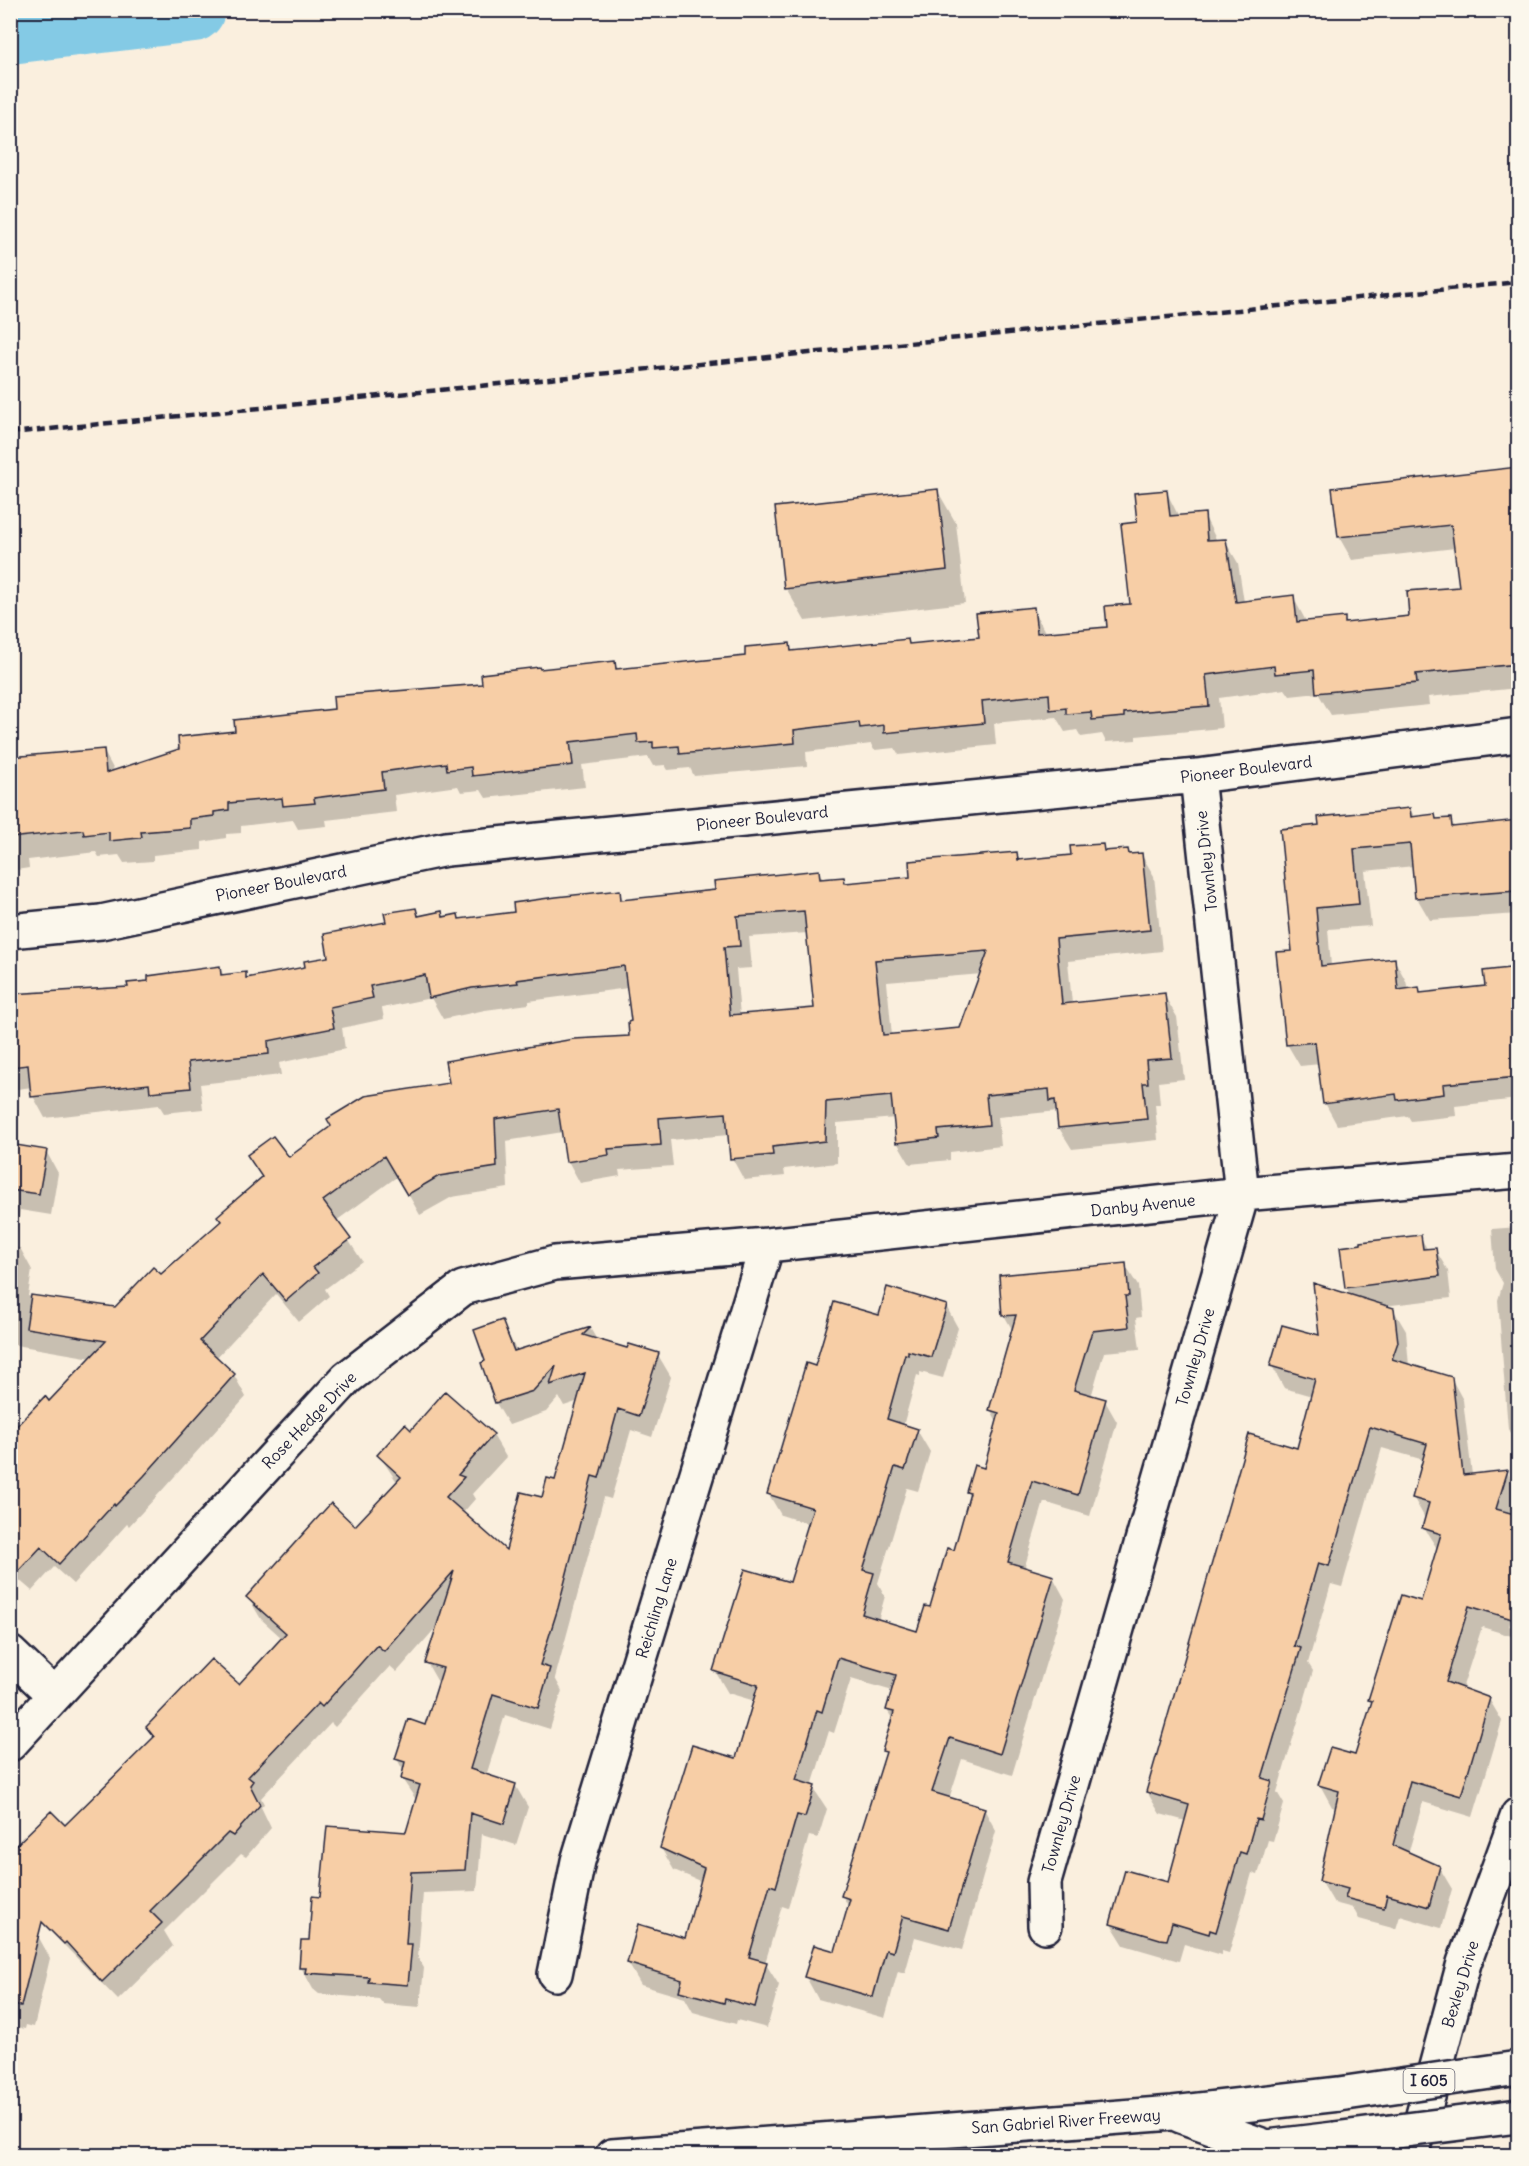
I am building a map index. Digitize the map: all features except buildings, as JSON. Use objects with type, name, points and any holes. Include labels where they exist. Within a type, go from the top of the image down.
[{"type":"main road","name":"Pioneer Boulevard","points":[[10,931],[101,922],[446,849],[1197,776],[1518,735]]},
{"type":"main road","name":"Townley Drive","points":[[1045,1926],[1044,1882],[1242,1194],[1197,776]]},
{"type":"main road","name":"Danby Avenue","points":[[767,1245],[1242,1194],[1518,1171]]},
{"type":"main road","name":"Rose Hedge Drive","points":[[10,1744],[347,1378],[463,1288],[555,1263],[767,1245]]},
{"type":"main road","name":"Reichling Lane","points":[[555,1974],[578,1861],[767,1245]]},
{"type":"main road","points":[[10,1653],[54,1695]]},
{"type":"main road","name":"Bexley Drive","points":[[1412,2156],[1464,1963],[1518,1815]]},
{"type":"main road","name":"San Gabriel River Freeway","points":[[612,2156],[1173,2113],[1339,2094],[1518,2068]]},
{"type":"main road","points":[[1173,2113],[1267,2147],[1518,2116]]},
{"type":"main road","points":[[1380,2156],[1518,2139]]},
{"type":"waterway","points":[[10,32],[193,10]]},
{"type":"railway","points":[[10,433],[1518,282]]}]
